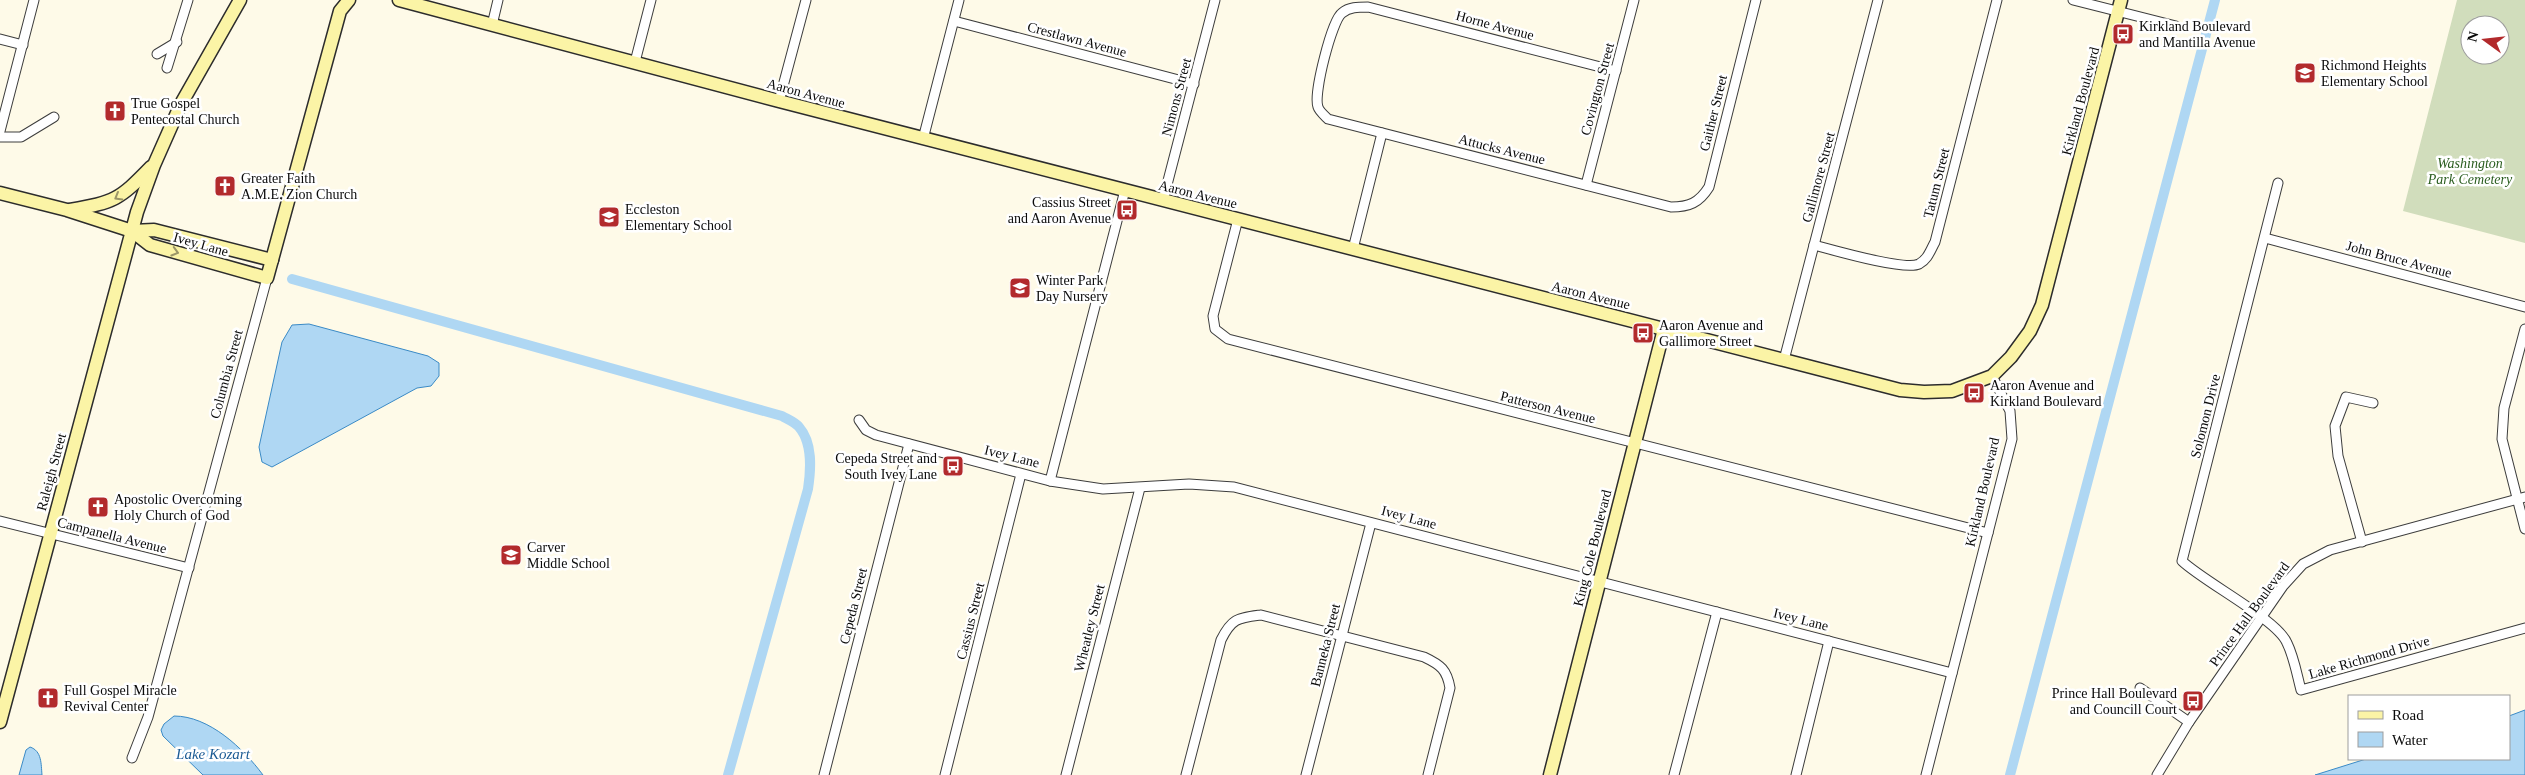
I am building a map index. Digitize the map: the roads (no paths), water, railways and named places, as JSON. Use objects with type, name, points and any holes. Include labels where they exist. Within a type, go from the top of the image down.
[{"type":"street","points":[[0,131],[34,0]]},
{"type":"street","points":[[167,68],[177,42],[188,0]]},
{"type":"street","points":[[132,231],[154,165],[181,104],[240,0]]},
{"type":"street","name":"Columbia Street","points":[[132,758],[148,717],[340,10],[349,0]]},
{"type":"street","name":"Aaron Avenue","points":[[399,0],[923,139],[1900,390],[1924,392],[1952,391],[1992,376]]},
{"type":"street","points":[[492,25],[498,0]]},
{"type":"street","points":[[635,62],[651,0]]},
{"type":"street","points":[[779,101],[806,0]]},
{"type":"street","points":[[923,139],[959,0]]},
{"type":"street","name":"Nimons Street","points":[[1163,200],[1215,0]]},
{"type":"street","name":"Covington Street","points":[[1586,185],[1634,0]]},
{"type":"street","name":"Gaither Street","points":[[1671,207],[1686,207],[1702,200],[1709,187],[1756,0]]},
{"type":"street","name":"Gallimore Street","points":[[1784,360],[1878,0]]},
{"type":"street","name":"Tatum Street","points":[[1814,245],[1899,265],[1917,265],[1927,259],[1934,242],[1997,0]]},
{"type":"street","points":[[2073,0],[2120,6],[2176,26]]},
{"type":"street","name":"Horne Avenue","points":[[1328,119],[1318,107],[1317,91],[1334,24],[1340,13],[1354,7],[1368,6],[1616,71]]},
{"type":"street","name":"Kirkland Boulevard","points":[[1926,775],[2012,439],[2010,412],[1992,376],[2011,357],[2030,331],[2042,305],[2120,6]]},
{"type":"street","name":"Crestlawn Avenue","points":[[954,21],[1194,84]]},
{"type":"street","points":[[0,39],[23,45]]},
{"type":"street","points":[[157,54],[177,42]]},
{"type":"street","points":[[0,138],[21,137],[54,117]]},
{"type":"street","name":"Attucks Avenue","points":[[1328,119],[1671,207]]},
{"type":"street","points":[[1353,249],[1382,133]]},
{"type":"street","points":[[68,210],[113,201],[124,194],[154,165]]},
{"type":"street","name":"Solomon Drive","points":[[2262,618],[2196,574],[2182,561],[2278,183]]},
{"type":"street","points":[[1050,481],[1126,190]]},
{"type":"street","name":"Ivey Lane","points":[[0,193],[68,210],[132,231],[150,245],[267,278]]},
{"type":"street","name":"Patterson Avenue","points":[[1238,219],[1213,316],[1215,329],[1228,339],[1988,533]]},
{"type":"street","name":"Ivey Lane","points":[[132,231],[154,230],[272,260]]},
{"type":"street","name":"Raleigh Street","points":[[0,722],[132,231]]},
{"type":"street","name":"John Bruce Avenue","points":[[2265,238],[2525,307]]},
{"type":"street","name":"King Cole Boulevard","points":[[1550,775],[1664,329]]},
{"type":"street","points":[[2525,329],[2504,408],[2502,439],[2521,498],[2525,529]]},
{"type":"street","points":[[2362,542],[2338,456],[2335,426],[2346,397],[2373,403]]},
{"type":"street","name":"Ivey Lane","points":[[859,420],[866,430],[876,435],[1050,481],[1103,489],[1189,484],[1234,487],[1952,673]]},
{"type":"street","name":"Cepeda Street","points":[[824,775],[909,444]]},
{"type":"street","name":"Cassius Street","points":[[945,775],[1021,474]]},
{"type":"street","name":"Wheatley Street","points":[[1066,775],[1140,488]]},
{"type":"street","name":"Prince Hall Boulevard","points":[[2157,775],[2189,722],[2283,586],[2303,564],[2330,550],[2521,498]]},
{"type":"street","name":"Campanella Avenue","points":[[0,520],[189,568]]},
{"type":"street","name":"Banneka Street","points":[[1306,775],[1371,523]]},
{"type":"street","points":[[1674,775],[1717,612]]},
{"type":"street","points":[[1186,775],[1221,640],[1229,624],[1240,618],[1261,615],[1424,657],[1440,664],[1448,674],[1450,688],[1428,775]]},
{"type":"street","name":"Lake Richmond Drive","points":[[2262,618],[2282,635],[2287,642],[2301,690],[2525,628]]},
{"type":"street","points":[[1796,775],[1829,641]]},
{"type":"street","points":[[2140,688],[2189,722]]},
{"type":"water","points":[[309,324],[428,356],[439,363],[439,376],[431,386],[417,388],[272,467],[262,462],[259,447],[282,342],[292,325]]},
{"type":"water","points":[[2525,710],[2525,775],[2315,775],[2363,760],[2510,760],[2510,716]]},
{"type":"water","name":"Lake Kozart","points":[[174,716],[200,721],[224,735],[246,754],[263,775],[203,775],[163,736],[161,730],[164,724]]},
{"type":"water","points":[[30,747],[39,755],[42,775],[19,775],[26,750]]},
{"type":"waterway","points":[[2010,775],[2215,0]]},
{"type":"waterway","points":[[292,279],[782,416],[799,427],[804,433],[809,448],[810,473],[808,489],[728,775]]},
{"type":"place","name":"Kirkland Boulevard and Mantilla Avenue","points":[[2123,34]]},
{"type":"place","name":"Richmond Heights Elementary School","points":[[2305,73]]},
{"type":"place","name":"True Gospel Pentecostal Church","points":[[115,111]]},
{"type":"place","name":"Greater Faith A.M.E. Zion Church","points":[[225,186]]},
{"type":"place","name":"Cassius Street and Aaron Avenue","points":[[1127,210]]},
{"type":"place","name":"Eccleston Elementary School","points":[[609,217]]},
{"type":"place","name":"Winter Park Day Nursery","points":[[1020,288]]},
{"type":"place","name":"Aaron Avenue and Gallimore Street","points":[[1643,333]]},
{"type":"place","name":"Aaron Avenue and Kirkland Boulevard","points":[[1974,393]]},
{"type":"place","name":"Cepeda Street and South Ivey Lane","points":[[953,466]]},
{"type":"place","name":"Apostolic Overcoming Holy Church of God","points":[[98,507]]},
{"type":"place","name":"Carver Middle School","points":[[511,555]]},
{"type":"place","name":"Full Gospel Miracle Revival Center","points":[[48,698]]},
{"type":"place","name":"Prince Hall Boulevard and Councill Court","points":[[2193,701]]},
{"type":"park label","name":"Washington Park Cemetery","points":[[2470,172]]}]
